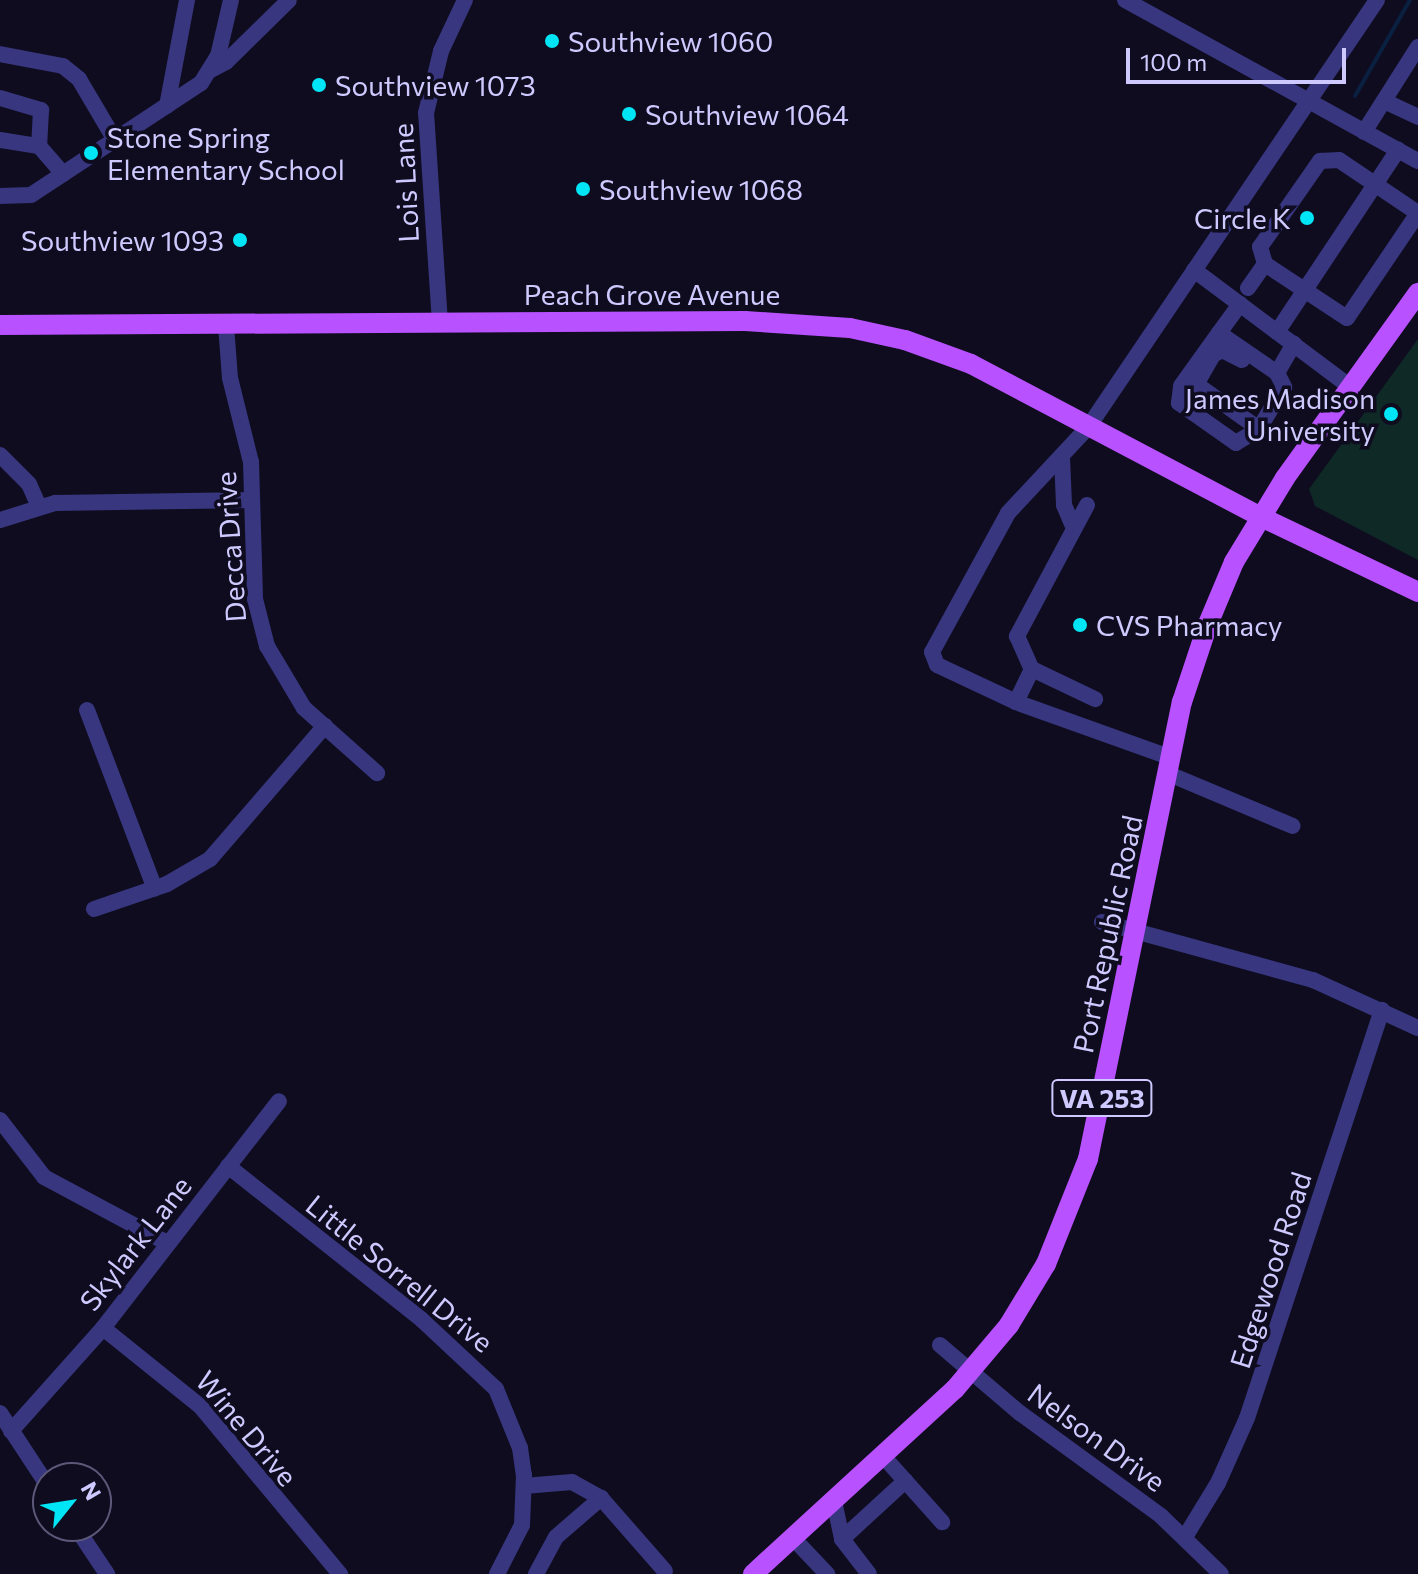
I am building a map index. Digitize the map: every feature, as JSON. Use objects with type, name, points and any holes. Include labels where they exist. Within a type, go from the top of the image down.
[{"type":"main road","name":"Port Republic Road","points":[[753,1574],[970,1373],[1032,1289],[1075,1201],[1096,1129],[1182,702],[1208,624],[1261,517],[1418,293]]},
{"type":"main road","name":"Peach Grove Avenue","points":[[0,325],[837,325],[939,351],[1261,517],[1418,592]]},
{"type":"street","points":[[167,106],[187,0]]},
{"type":"street","points":[[211,70],[231,0]]},
{"type":"street","points":[[0,196],[31,195],[167,106],[211,70],[226,62],[289,0]]},
{"type":"street","name":"Lois Lane","points":[[440,323],[427,108],[441,51],[465,0]]},
{"type":"street","points":[[1125,0],[1418,161]]},
{"type":"street","points":[[1293,826],[1170,766],[1016,702],[937,665],[932,652],[1008,513],[1089,426],[1377,0]]},
{"type":"street","points":[[1364,132],[1418,47]]},
{"type":"street","points":[[0,54],[63,66],[79,79],[115,140]]},
{"type":"street","points":[[0,98],[41,110],[39,146]]},
{"type":"street","points":[[1384,101],[1418,117]]},
{"type":"street","points":[[0,140],[39,146],[63,174]]},
{"type":"street","points":[[1277,332],[1398,150]]},
{"type":"street","points":[[1339,160],[1418,213],[1347,318],[1265,264],[1260,247],[1320,161],[1339,160]]},
{"type":"street","points":[[1248,288],[1265,264]]},
{"type":"street","points":[[1194,270],[1352,388]]},
{"type":"street","points":[[1219,333],[1272,369],[1284,387],[1259,429],[1236,443],[1179,403],[1181,386],[1219,333],[1240,304]]},
{"type":"street","name":"Decca Drive","points":[[226,325],[230,378],[249,447],[255,599],[263,634],[289,689],[377,773]]},
{"type":"street","points":[[1272,369],[1294,344]]},
{"type":"street","points":[[1259,429],[1196,384],[1213,355],[1222,350],[1248,364],[1272,369]]},
{"type":"street","points":[[0,455],[29,484],[39,506]]},
{"type":"street","points":[[1062,457],[1064,505],[1074,528]]},
{"type":"street","points":[[0,520],[39,506],[252,500]]},
{"type":"street","points":[[1087,505],[1017,629],[1032,669],[1095,699]]},
{"type":"street","points":[[1016,702],[1032,669]]},
{"type":"street","points":[[87,710],[155,889]]},
{"type":"street","points":[[94,909],[155,889],[220,850],[325,726]]},
{"type":"street","points":[[1102,922],[1136,928],[1313,980],[1418,1028]]},
{"type":"street","name":"Edgewood Road","points":[[1185,1537],[1218,1483],[1257,1392],[1382,1010]]},
{"type":"street","name":"Skylark Lane","points":[[11,1431],[103,1328],[279,1101]]},
{"type":"street","points":[[0,1120],[44,1177],[167,1243]]},
{"type":"street","name":"Little Sorrell Drive","points":[[228,1166],[473,1363],[496,1389],[520,1448],[524,1486],[522,1525],[497,1574]]},
{"type":"street","name":"Wine Drive","points":[[103,1328],[200,1406],[340,1574]]},
{"type":"street","name":"Nelson Drive","points":[[940,1345],[970,1373],[1185,1537],[1221,1574]]},
{"type":"street","points":[[0,1413],[32,1462]]},
{"type":"street","points":[[883,1456],[942,1522]]},
{"type":"street","points":[[842,1539],[905,1481]]},
{"type":"street","points":[[524,1486],[572,1482],[601,1498],[665,1571]]},
{"type":"street","points":[[536,1574],[556,1537],[601,1498]]},
{"type":"street","points":[[834,1501],[842,1539],[869,1574]]},
{"type":"street","points":[[793,1538],[827,1574]]},
{"type":"street","points":[[85,1542],[103,1573]]},
{"type":"green space","name":"James Madison University","points":[[1418,339],[1418,560],[1315,506],[1309,489]]},
{"type":"waterway","points":[[1355,96],[1410,0]]},
{"type":"place","name":"Southview 1060","points":[[552,41]]},
{"type":"place","name":"Southview 1073","points":[[319,85]]},
{"type":"place","name":"Southview 1064","points":[[629,114]]},
{"type":"place","name":"Stone Spring Elementary School","points":[[91,153]]},
{"type":"place","name":"Southview 1068","points":[[583,189]]},
{"type":"place","name":"Circle K","points":[[1307,218]]},
{"type":"place","name":"Southview 1093","points":[[240,240]]},
{"type":"place","name":"James Madison University","points":[[1391,414]]},
{"type":"place","name":"CVS Pharmacy","points":[[1080,625]]}]
